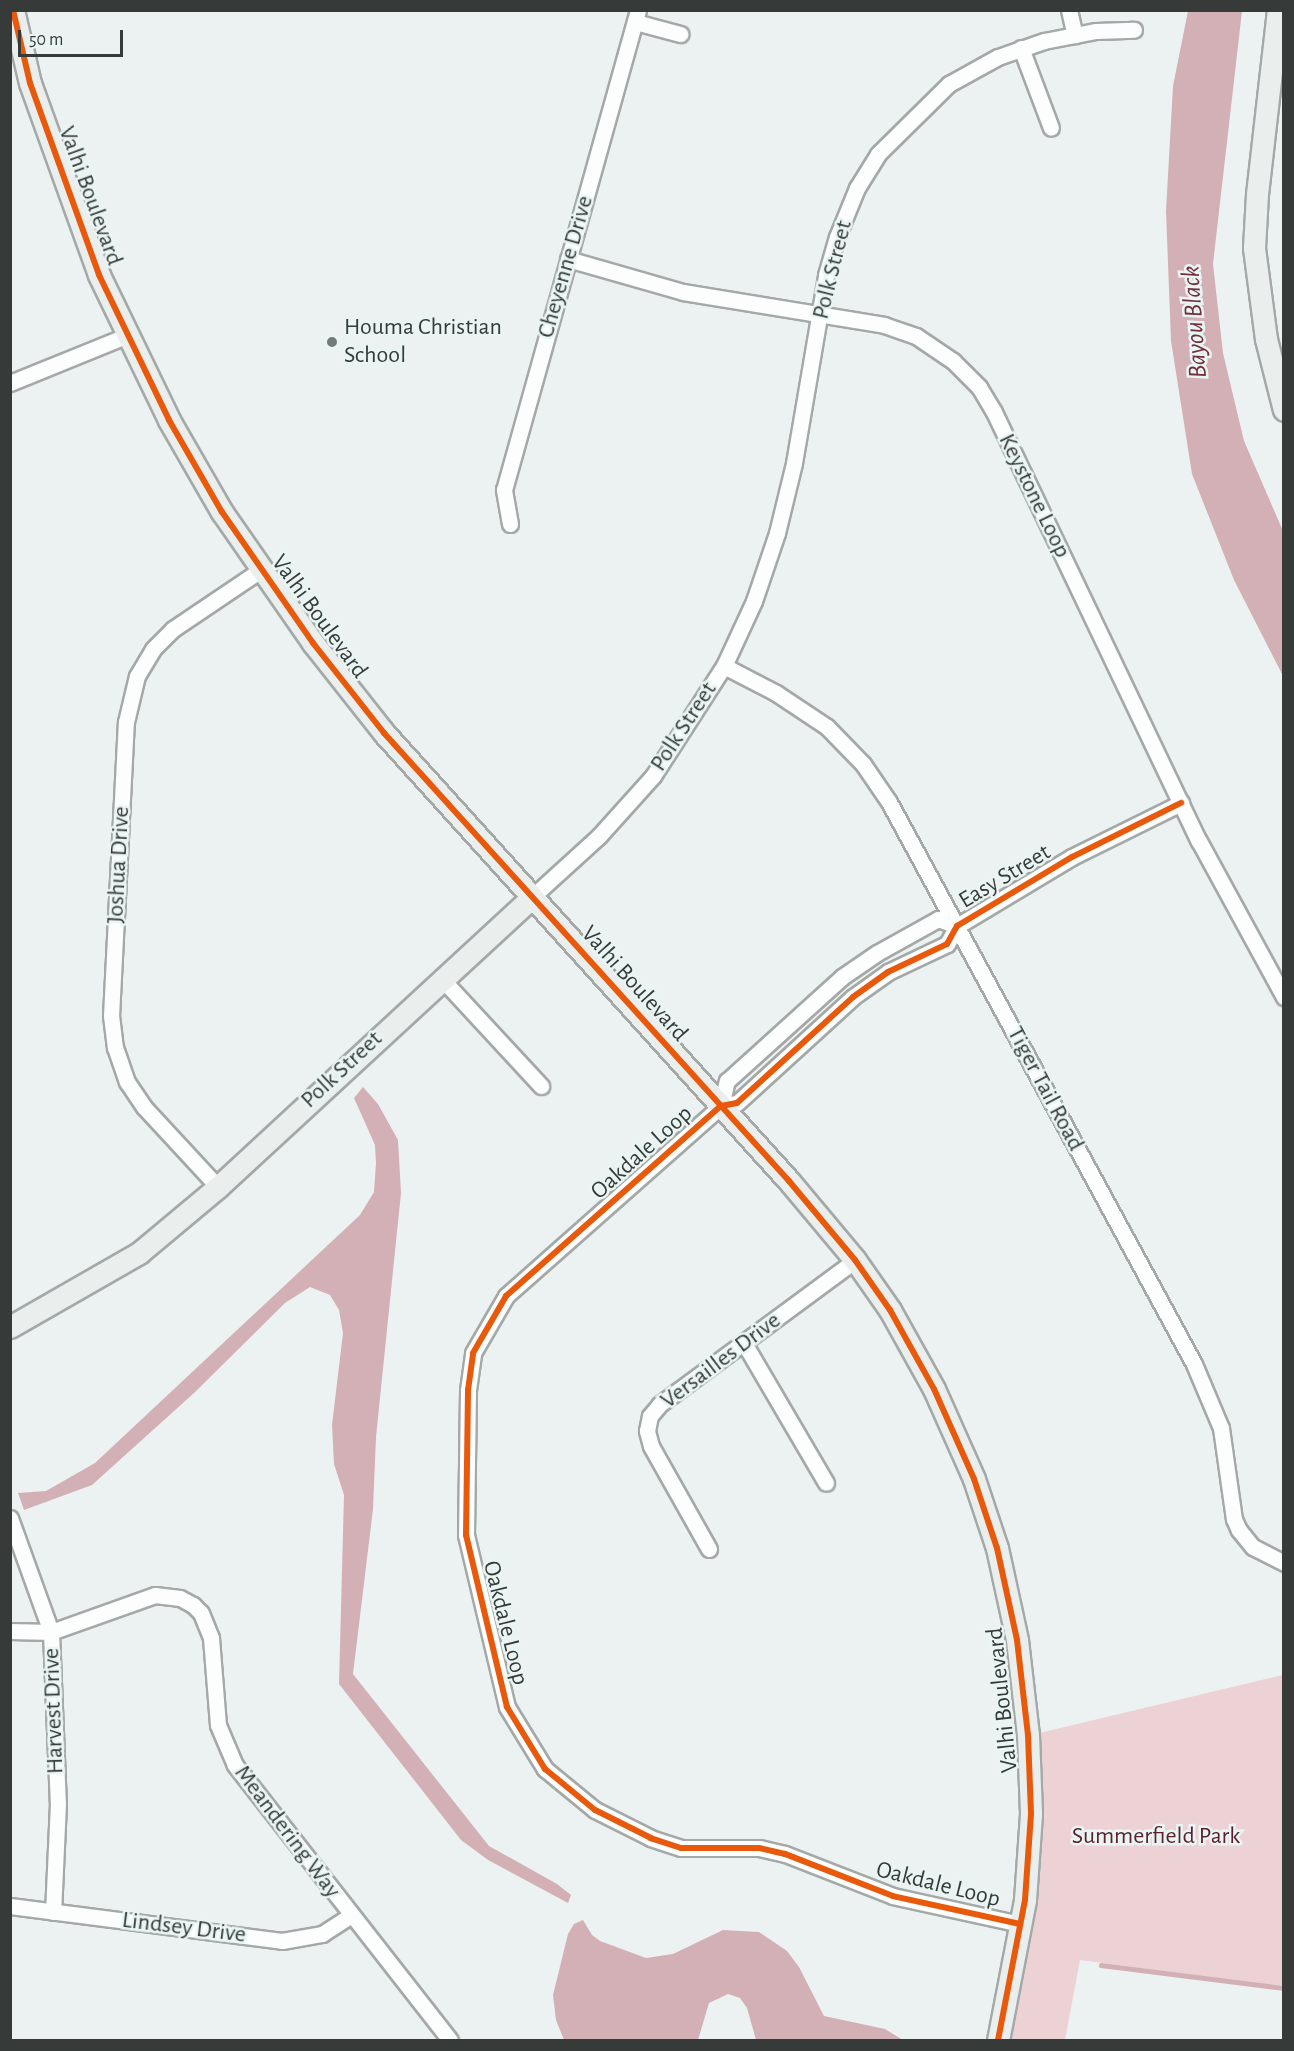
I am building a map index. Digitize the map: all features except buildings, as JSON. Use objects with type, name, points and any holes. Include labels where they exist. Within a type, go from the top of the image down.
[{"type":"street","name":"Valhi Boulevard","points":[[13,10],[30,83],[62,180],[128,335],[169,420],[222,512],[313,643],[384,733],[721,1106],[855,1260],[890,1310],[934,1389],[974,1479],[997,1548],[1017,1640],[1028,1735],[1031,1814],[1020,1923],[998,2040]]},
{"type":"street","points":[[1069,10],[1075,35]]},
{"type":"street","points":[[1278,10],[1280,35],[1257,194],[1254,248],[1266,339],[1284,410]]},
{"type":"street","points":[[637,16],[680,34]]},
{"type":"street","name":"Cheyenne Drive","points":[[510,524],[504,490],[637,16]]},
{"type":"street","name":"Polk Street","points":[[10,1327],[140,1254],[218,1187],[599,836],[652,776],[724,666],[754,601],[777,533],[837,237],[857,188],[878,154],[949,84],[998,57],[1021,48],[1075,35],[1134,30]]},
{"type":"street","points":[[1021,48],[1052,128]]},
{"type":"street","name":"Keystone Loop","points":[[568,259],[682,292],[884,325],[916,336],[953,361],[979,387],[1181,803],[1284,997]]},
{"type":"street","points":[[10,383],[128,335]]},
{"type":"street","name":"Joshua Drive","points":[[218,1187],[144,1107],[127,1082],[114,1048],[111,1016],[126,722],[137,676],[153,649],[173,629],[262,569]]},
{"type":"street","name":"Tiger Tail Road","points":[[724,666],[802,709],[863,764],[957,926],[1210,1396],[1221,1428],[1234,1519],[1239,1530],[1253,1547],[1284,1563]]},
{"type":"street","name":"Easy Street","points":[[957,926],[938,919],[877,953],[827,990],[727,1081],[721,1106],[737,1103],[841,1007],[888,972],[947,944],[957,926],[1072,857],[1181,803]]},
{"type":"street","points":[[442,979],[541,1086]]},
{"type":"street","points":[[827,990],[841,1007]]},
{"type":"street","name":"Oakdale Loop","points":[[721,1106],[506,1296],[473,1353],[468,1390],[466,1535],[507,1707],[545,1769],[569,1792],[595,1810],[651,1838],[681,1848],[759,1848],[785,1854],[893,1896],[1020,1923]]},
{"type":"street","name":"Versailles Drive","points":[[709,1549],[651,1446],[647,1431],[651,1416],[660,1404],[855,1260]]},
{"type":"street","points":[[744,1343],[826,1483]]},
{"type":"street","name":"Harvest Drive","points":[[10,1518],[51,1632],[58,1803],[53,1912]]},
{"type":"street","name":"Meandering Way","points":[[10,1631],[51,1632],[155,1595],[180,1598],[193,1605],[205,1620],[211,1638],[215,1707],[223,1742],[250,1789],[450,2040]]},
{"type":"street","name":"Lindsey Drive","points":[[10,1906],[282,1941],[322,1934],[351,1915]]},
{"type":"green space","name":"Summerfield Park","points":[[1283,1675],[1283,1987],[1080,1960],[1065,2040],[999,2040],[1015,1952],[1031,1735]]},
{"type":"water","name":"Bayou Black","points":[[1188,11],[1242,11],[1213,264],[1223,353],[1244,441],[1283,531],[1283,676],[1234,580],[1192,474],[1171,341],[1166,211],[1173,86]]},
{"type":"water","points":[[363,1087],[378,1104],[398,1140],[401,1193],[376,1437],[373,1509],[353,1674],[489,1846],[557,1884],[571,1895],[568,1903],[488,1860],[461,1840],[339,1684],[344,1495],[334,1464],[332,1425],[343,1333],[339,1310],[330,1295],[310,1287],[285,1303],[194,1393],[92,1485],[24,1510],[18,1493],[46,1491],[95,1463],[360,1215],[374,1192],[376,1163],[375,1145],[354,1098]]},
{"type":"water","points":[[583,1920],[592,1935],[600,1941],[646,1958],[673,1954],[723,1930],[759,1932],[787,1951],[799,1967],[824,2016],[885,2029],[903,2040],[756,2040],[747,2008],[740,1998],[728,1994],[709,2003],[698,2040],[564,2040],[556,2020],[553,1995],[568,1934],[574,1924]]},
{"type":"waterway","points":[[1101,1965],[1284,1988]]},
{"type":"cycle path","points":[[13,10],[30,83],[99,275],[169,420],[222,512],[313,643],[384,733],[789,1181],[855,1260],[890,1310],[934,1389],[974,1479],[997,1548],[1017,1640],[1028,1735],[1031,1814],[1025,1900],[998,2040]]},
{"type":"cycle path","points":[[1020,1924],[893,1896],[785,1854],[759,1848],[681,1848],[651,1838],[595,1810],[545,1769],[507,1707],[466,1535],[468,1390],[473,1353],[506,1296],[721,1106],[737,1103],[853,997],[888,972],[947,944],[957,926],[1072,857],[1181,803]]},
{"type":"place","name":"Houma Christian School","points":[[332,342]]}]
